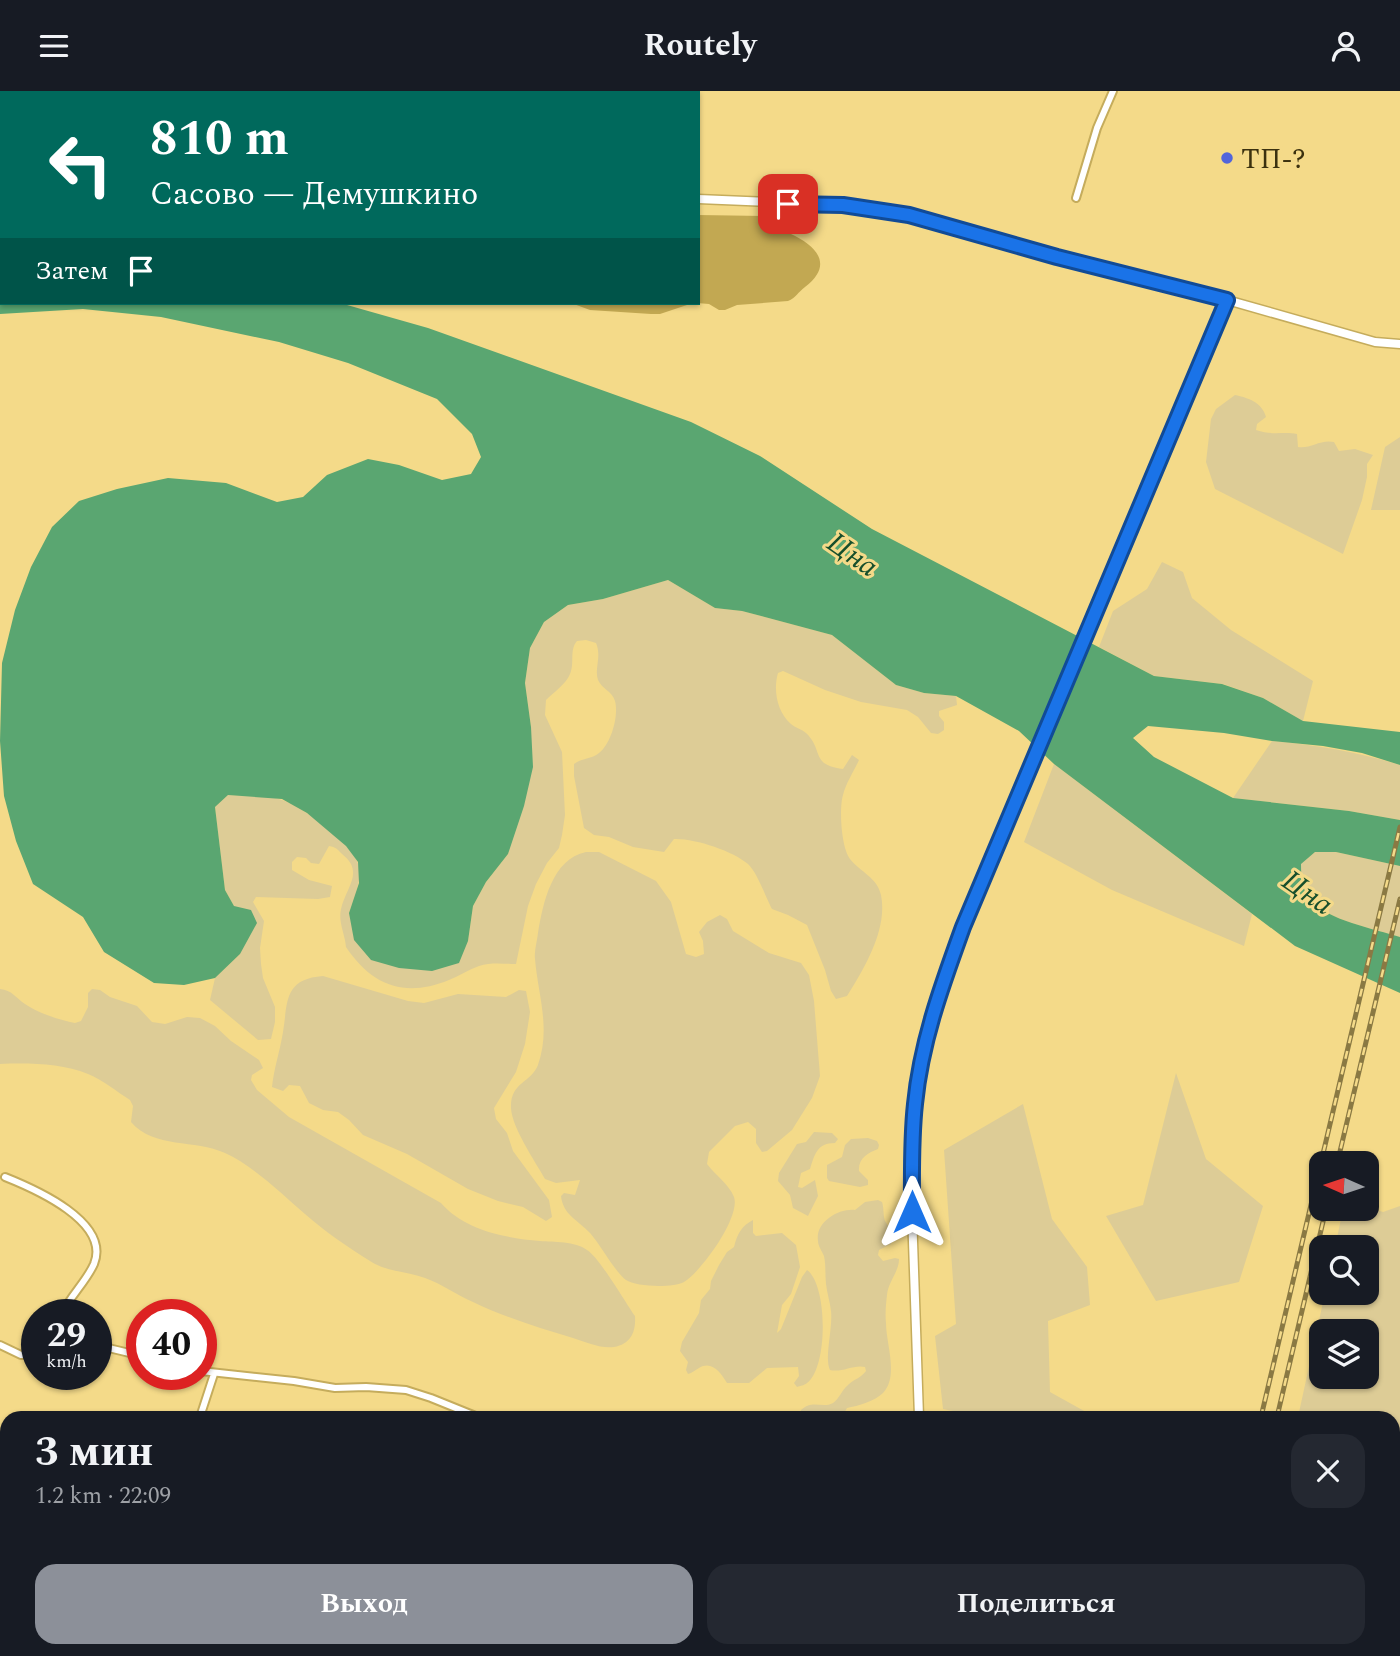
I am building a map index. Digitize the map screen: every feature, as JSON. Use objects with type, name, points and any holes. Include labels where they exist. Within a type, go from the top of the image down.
[{"type":"street","points":[[1076,198],[1097,128],[1113,91]]},
{"type":"street","points":[[700,199],[843,205],[888,211],[1227,300],[1375,342],[1400,344]]},
{"type":"street","points":[[919,1411],[912,1212],[915,1105],[923,1051],[934,1008],[963,927],[1227,300]]},
{"type":"street","points":[[5,1177],[32,1188],[75,1216],[94,1236],[98,1250],[94,1263],[71,1299]]},
{"type":"street","points":[[0,1345],[21,1355]]},
{"type":"street","points":[[217,1374],[335,1388],[406,1390],[463,1411]]},
{"type":"street","points":[[202,1411],[209,1390]]},
{"type":"shaded area","points":[[700,215],[773,216],[787,220],[791,234],[808,244],[819,257],[819,271],[814,279],[788,301],[737,305],[725,310],[719,310],[709,304],[700,303]]},
{"type":"shaded area","points":[[576,305],[687,305],[660,314],[590,310]]},
{"type":"shaded area","points":[[1235,395],[1254,401],[1264,412],[1266,417],[1257,424],[1256,430],[1297,434],[1298,447],[1329,441],[1334,442],[1339,451],[1355,449],[1373,455],[1367,464],[1362,500],[1343,554],[1215,489],[1206,462],[1211,419],[1216,409]]},
{"type":"shaded area","points":[[1400,437],[1400,510],[1371,510],[1385,447]]},
{"type":"shaded area","points":[[1162,562],[1183,572],[1192,598],[1231,630],[1313,681],[1303,721],[1263,698],[1223,684],[1154,676],[1099,647],[1113,611],[1147,589]]},
{"type":"shaded area","points":[[668,580],[715,608],[742,611],[832,635],[896,685],[924,693],[956,696],[957,705],[939,711],[944,730],[938,734],[931,733],[918,717],[907,710],[861,702],[825,690],[783,671],[778,673],[776,693],[782,713],[791,724],[811,739],[822,760],[833,767],[843,769],[852,755],[859,760],[843,795],[843,837],[850,859],[879,889],[882,908],[873,948],[847,996],[836,999],[831,991],[807,925],[772,909],[755,873],[741,859],[713,846],[682,839],[674,839],[664,852],[633,847],[609,837],[594,835],[584,828],[574,764],[596,755],[603,749],[613,729],[616,714],[614,698],[598,680],[596,643],[586,640],[577,641],[568,678],[546,700],[545,715],[562,752],[565,815],[559,848],[547,863],[528,906],[516,964],[484,965],[449,980],[418,988],[404,988],[378,979],[356,960],[346,947],[340,914],[352,880],[352,867],[338,850],[329,846],[319,864],[297,857],[292,862],[292,870],[309,880],[332,886],[330,897],[256,897],[253,902],[264,921],[260,948],[261,964],[263,978],[275,1007],[271,1039],[258,1040],[210,1000],[215,978],[240,954],[234,906],[225,890],[215,807],[228,795],[282,800],[301,809],[345,844],[359,867],[358,887],[349,913],[468,941],[473,906],[486,882],[508,854],[531,727],[525,683],[530,648],[544,622],[568,605],[603,599]]},
{"type":"shaded area","points":[[1272,741],[1337,750],[1400,765],[1400,820],[1349,811],[1233,798]]},
{"type":"shaded area","points":[[1054,764],[1252,914],[1244,946],[1112,890],[1024,842]]},
{"type":"shaded area","points":[[586,852],[599,852],[656,881],[671,902],[686,954],[696,957],[704,954],[699,932],[707,922],[720,915],[727,919],[733,931],[769,953],[801,963],[809,975],[814,1001],[820,1076],[812,1098],[792,1130],[767,1151],[762,1152],[756,1143],[756,1129],[748,1122],[735,1126],[709,1152],[707,1164],[732,1192],[735,1206],[726,1230],[709,1256],[691,1276],[679,1284],[646,1285],[631,1282],[622,1276],[590,1233],[572,1217],[562,1203],[561,1196],[564,1193],[575,1195],[580,1180],[556,1183],[545,1179],[512,1116],[514,1093],[535,1071],[542,1051],[544,1025],[535,956],[546,896],[565,863]]},
{"type":"shaded area","points":[[1315,852],[1336,852],[1400,866],[1400,937],[1339,918],[1310,900],[1303,887],[1301,863]]},
{"type":"shaded area","points":[[323,976],[408,1001],[424,1003],[458,994],[506,997],[519,990],[526,991],[530,1012],[525,1044],[516,1072],[494,1108],[496,1119],[507,1133],[513,1151],[549,1200],[552,1217],[546,1221],[523,1207],[468,1189],[407,1154],[363,1135],[338,1112],[323,1110],[309,1103],[300,1086],[289,1085],[283,1091],[272,1087],[290,994],[301,982]]},
{"type":"shaded area","points":[[0,989],[36,1010],[75,1023],[81,1021],[88,1007],[88,993],[92,989],[137,1006],[152,1022],[165,1024],[187,1017],[200,1018],[215,1026],[259,1060],[263,1068],[252,1075],[251,1080],[257,1090],[289,1117],[441,1203],[461,1220],[473,1226],[499,1235],[527,1240],[571,1243],[587,1250],[605,1270],[635,1316],[635,1327],[631,1336],[625,1343],[614,1347],[594,1345],[497,1313],[425,1278],[376,1265],[328,1233],[267,1181],[235,1158],[213,1149],[163,1140],[140,1131],[131,1122],[133,1106],[130,1100],[94,1077],[78,1070],[56,1066],[0,1064]]},
{"type":"shaded area","points":[[1176,1073],[1206,1159],[1263,1206],[1239,1282],[1156,1301],[1106,1216],[1143,1205]]},
{"type":"shaded area","points":[[1023,1104],[1052,1219],[1087,1267],[1090,1305],[1048,1321],[1050,1392],[1084,1411],[943,1409],[935,1336],[956,1324],[944,1150]]},
{"type":"shaded area","points":[[814,1132],[832,1133],[838,1139],[835,1143],[820,1147],[810,1169],[801,1173],[798,1187],[802,1188],[815,1180],[818,1196],[808,1216],[793,1208],[790,1195],[778,1181],[779,1173],[797,1144],[806,1142]]},
{"type":"shaded area","points":[[868,1138],[877,1141],[879,1145],[878,1149],[867,1154],[860,1163],[859,1171],[868,1180],[868,1185],[860,1187],[829,1181],[827,1165],[842,1157],[845,1145],[851,1139]]},
{"type":"shaded area","points":[[865,1202],[882,1202],[885,1221],[892,1231],[891,1244],[879,1250],[878,1255],[883,1261],[899,1259],[886,1302],[891,1369],[888,1386],[876,1398],[847,1408],[845,1411],[801,1411],[813,1405],[833,1403],[850,1383],[866,1371],[865,1367],[861,1366],[830,1370],[828,1365],[831,1311],[825,1259],[818,1234],[829,1218],[842,1211],[855,1210]]},
{"type":"shaded area","points":[[1400,1206],[1400,1411],[1299,1411],[1309,1366],[1309,1389],[1379,1389],[1379,1319],[1319,1319],[1322,1305],[1379,1305],[1379,1235],[1338,1235],[1341,1221],[1379,1221],[1379,1211],[1383,1212]]},
{"type":"shaded area","points":[[753,1220],[753,1233],[756,1236],[782,1233],[796,1245],[800,1267],[791,1294],[782,1305],[777,1333],[807,1270],[819,1292],[822,1345],[814,1374],[804,1385],[797,1387],[794,1383],[799,1376],[798,1367],[767,1368],[749,1383],[727,1383],[719,1372],[708,1366],[688,1374],[688,1362],[680,1351],[719,1265],[727,1252],[734,1247],[743,1228]]},
{"type":"water","name":"Цна","points":[[0,305],[347,305],[428,328],[691,422],[760,456],[872,529],[1154,676],[1222,684],[1263,698],[1303,721],[1400,732],[1400,765],[1362,753],[1224,733],[1148,726],[1133,738],[1154,757],[1233,798],[1349,811],[1400,820],[1400,866],[1336,852],[1315,852],[1301,864],[1305,892],[1318,907],[1352,923],[1400,937],[1400,993],[1295,946],[1054,764],[1019,731],[956,696],[924,693],[896,685],[832,635],[742,611],[715,608],[668,580],[603,599],[568,605],[544,622],[530,648],[525,683],[533,767],[524,806],[508,854],[486,882],[473,906],[468,941],[459,963],[432,971],[399,968],[371,960],[354,940],[349,913],[359,883],[358,862],[346,846],[307,813],[282,799],[228,795],[215,807],[225,890],[234,906],[251,910],[257,923],[240,954],[215,978],[184,985],[154,983],[104,952],[83,917],[33,884],[16,841],[4,796],[0,741],[2,663],[15,610],[31,567],[52,527],[79,501],[117,489],[168,478],[226,483],[277,502],[303,497],[327,475],[368,459],[399,465],[442,480],[471,474],[481,457],[472,434],[437,399],[348,363],[279,342],[161,317],[83,309],[0,314]]},
{"type":"railway","points":[[1262,1411],[1400,827]]},
{"type":"railway","points":[[1340,1151],[1400,899]]},
{"type":"railway","points":[[1278,1411],[1323,1221]]},
{"type":"place","name":"ТП-?","points":[[1227,158]]},
{"type":"route","points":[[788,204],[843,205],[909,215],[1057,257],[1227,300],[963,927],[934,1008],[925,1042],[915,1105],[912,1212]]}]
